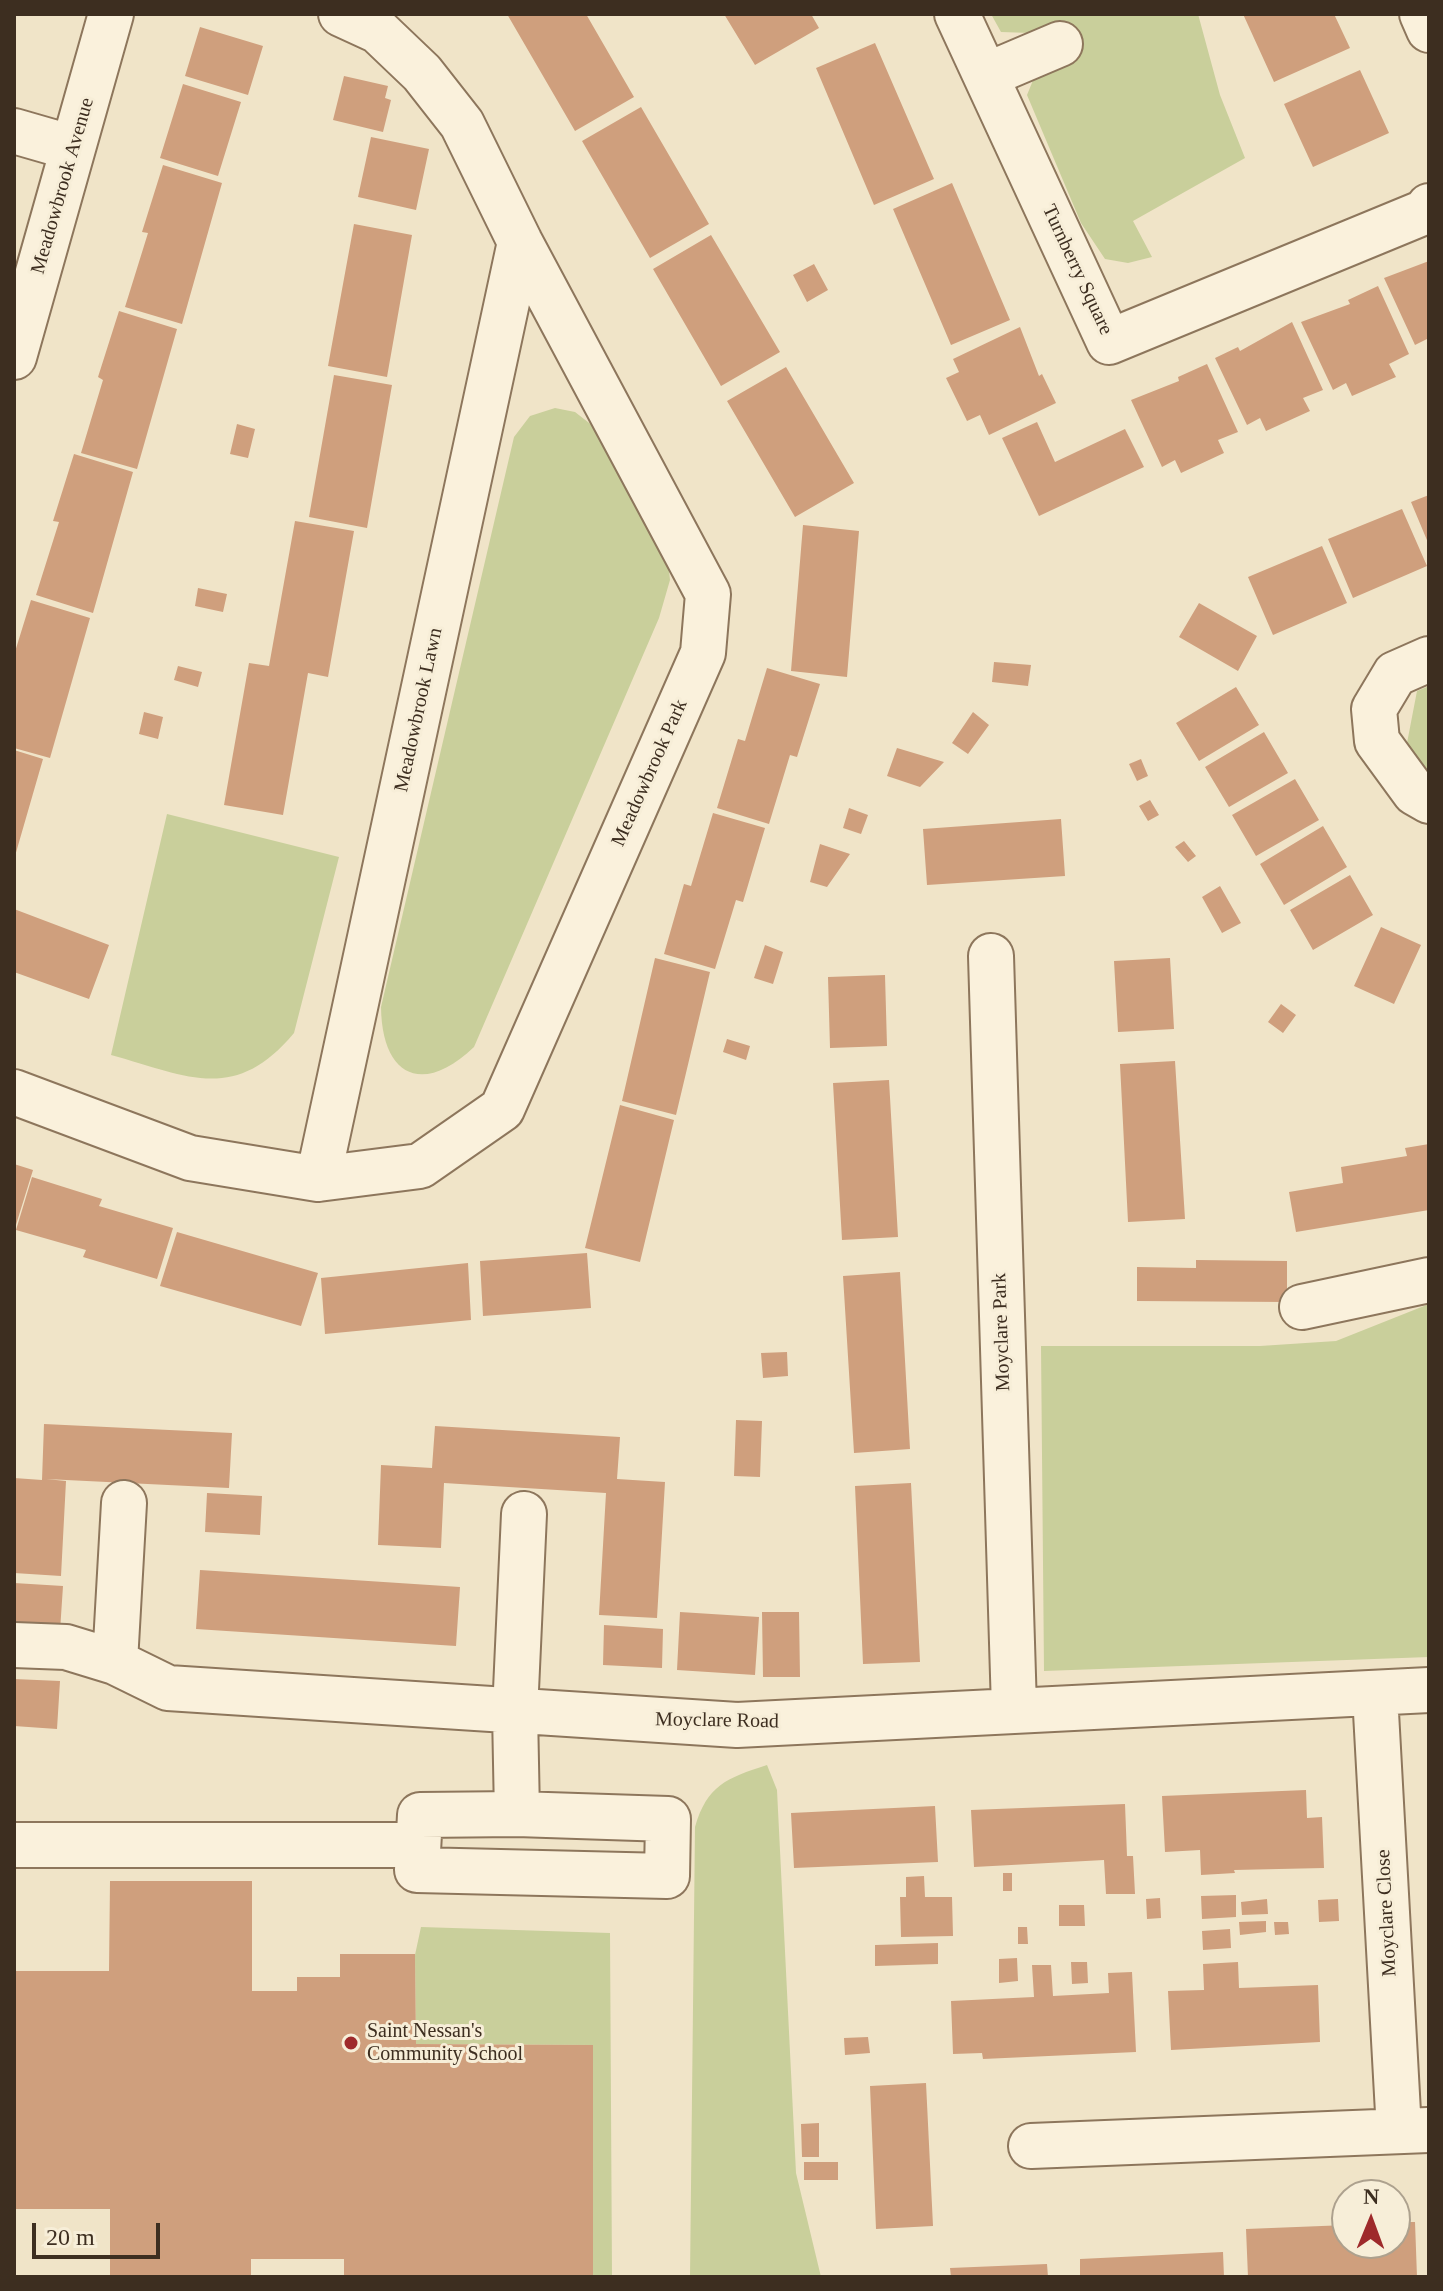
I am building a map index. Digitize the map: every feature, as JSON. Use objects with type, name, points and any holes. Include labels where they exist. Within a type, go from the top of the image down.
[{"type":"street","name":"Meadowbrook Avenue","points":[[14,357],[111,14]]},
{"type":"street","name":"Meadowbrook Park","points":[[14,1092],[190,1158],[318,1179],[420,1166],[502,1109],[703,653],[708,594],[520,242],[462,124],[422,73],[378,31],[341,14]]},
{"type":"street","name":"Turnberry Square","points":[[957,14],[1109,342],[1427,211],[1429,206]]},
{"type":"street","points":[[987,75],[1060,44]]},
{"type":"street","points":[[14,131],[73,148]]},
{"type":"street","name":"Meadowbrook Lawn","points":[[318,1179],[520,242]]},
{"type":"street","points":[[1429,659],[1395,674],[1374,709],[1377,741],[1415,793],[1429,801]]},
{"type":"street","name":"Moyclare Park","points":[[991,956],[1014,1708]]},
{"type":"street","points":[[1302,1307],[1429,1280]]},
{"type":"street","points":[[115,1662],[124,1503]]},
{"type":"street","points":[[517,1814],[515,1712],[524,1514]]},
{"type":"street","name":"Moyclare Road","points":[[14,1645],[66,1647],[115,1662],[168,1688],[737,1725],[1014,1708],[1429,1690]]},
{"type":"street","name":"Moyclare Close","points":[[1031,2146],[1414,2131],[1375,1694]]},
{"type":"street","points":[[517,1814],[668,1819],[667,1876],[417,1870],[420,1815],[517,1814]]},
{"type":"street","points":[[14,1845],[418,1845]]},
{"type":"green space","points":[[991,14],[1198,14],[1220,95],[1245,158],[1133,221],[1152,257],[1128,263],[1105,259],[1081,223],[1027,95],[1038,68],[1079,56],[1062,20],[1031,33],[1001,32]]},
{"type":"green space","points":[[555,408],[575,412],[593,426],[662,542],[670,580],[659,618],[474,1047],[438,1071],[422,1074],[409,1072],[397,1063],[389,1050],[383,1031],[381,1007],[514,437],[530,416]]},
{"type":"green space","points":[[1429,686],[1429,777],[1407,743],[1417,691]]},
{"type":"green space","points":[[167,814],[339,857],[294,1033],[272,1055],[251,1069],[230,1077],[187,1076],[111,1055]]},
{"type":"green space","points":[[1429,1304],[1429,1657],[1044,1671],[1041,1346],[1260,1346],[1336,1341]]},
{"type":"green space","points":[[767,1765],[777,1790],[796,2173],[821,2277],[690,2277],[695,1827],[706,1802],[720,1786],[740,1774]]},
{"type":"green space","points":[[421,1927],[610,1933],[612,2277],[593,2277],[593,2045],[416,2044],[415,1955]]},
{"type":"building","points":[[507,14],[586,14],[634,97],[575,131]]},
{"type":"building","points":[[724,14],[811,14],[819,28],[755,65]]},
{"type":"building","points":[[1243,14],[1334,14],[1350,48],[1274,82]]},
{"type":"building","points":[[200,27],[263,46],[248,95],[185,76]]},
{"type":"building","points":[[875,43],[934,179],[874,205],[816,68]]},
{"type":"building","points":[[1360,70],[1389,133],[1313,167],[1284,104]]},
{"type":"building","points":[[344,76],[388,86],[385,98],[391,100],[383,132],[333,120]]},
{"type":"building","points":[[183,84],[241,102],[218,176],[160,158]]},
{"type":"building","points":[[641,107],[709,224],[650,258],[582,141]]},
{"type":"building","points":[[371,137],[429,149],[416,210],[358,197]]},
{"type":"building","points":[[163,165],[222,183],[182,324],[125,307],[148,233],[142,232]]},
{"type":"building","points":[[952,183],[1010,320],[951,345],[893,209]]},
{"type":"building","points":[[354,224],[412,235],[387,377],[328,366]]},
{"type":"building","points":[[711,235],[780,352],[721,386],[653,269]]},
{"type":"building","points":[[1429,261],[1429,338],[1415,345],[1384,278]]},
{"type":"building","points":[[814,264],[828,290],[807,302],[793,275]]},
{"type":"building","points":[[1378,286],[1409,354],[1389,364],[1396,377],[1352,396],[1346,383],[1333,390],[1301,322],[1350,304],[1348,300]]},
{"type":"building","points":[[119,311],[177,329],[137,469],[81,453],[103,380],[98,377]]},
{"type":"building","points":[[1292,322],[1323,390],[1303,398],[1310,411],[1266,431],[1260,418],[1247,425],[1215,358],[1238,347],[1240,351]]},
{"type":"building","points":[[1020,327],[1039,376],[1042,374],[1056,403],[989,435],[980,415],[967,421],[946,378],[959,372],[953,359]]},
{"type":"building","points":[[1207,364],[1238,432],[1218,440],[1224,453],[1181,473],[1175,460],[1162,467],[1131,400],[1179,381],[1178,377]]},
{"type":"building","points":[[786,367],[854,483],[795,517],[727,401]]},
{"type":"building","points":[[334,375],[392,385],[367,528],[309,517]]},
{"type":"building","points":[[1037,422],[1055,462],[1125,429],[1144,467],[1039,516],[1002,438]]},
{"type":"building","points":[[237,424],[255,429],[248,458],[230,454]]},
{"type":"building","points":[[74,454],[133,472],[93,613],[36,595],[59,522],[53,521]]},
{"type":"building","points":[[1429,495],[1429,545],[1411,502]]},
{"type":"building","points":[[1402,509],[1427,566],[1353,598],[1328,539]]},
{"type":"building","points":[[295,521],[354,531],[328,677],[308,673],[283,815],[224,805],[249,663],[269,666]]},
{"type":"building","points":[[803,525],[859,531],[847,677],[791,671]]},
{"type":"building","points":[[1322,546],[1347,603],[1273,635],[1248,577]]},
{"type":"building","points":[[198,588],[227,594],[223,612],[195,606]]},
{"type":"building","points":[[31,600],[90,618],[50,758],[14,748],[14,655]]},
{"type":"building","points":[[1199,603],[1257,636],[1238,671],[1179,637]]},
{"type":"building","points":[[994,662],[1031,665],[1028,686],[992,682]]},
{"type":"building","points":[[178,666],[202,672],[198,687],[174,680]]},
{"type":"building","points":[[767,668],[820,684],[797,757],[790,755],[769,824],[717,808],[738,739],[745,741]]},
{"type":"building","points":[[1236,687],[1259,725],[1199,761],[1176,723]]},
{"type":"building","points":[[144,712],[163,717],[158,739],[139,734]]},
{"type":"building","points":[[973,712],[989,725],[968,754],[952,743]]},
{"type":"building","points":[[1264,732],[1288,773],[1229,807],[1205,767]]},
{"type":"building","points":[[897,748],[944,762],[920,787],[887,776]]},
{"type":"building","points":[[14,750],[43,759],[15,856],[14,856]]},
{"type":"building","points":[[1141,759],[1148,776],[1137,781],[1129,764]]},
{"type":"building","points":[[1295,779],[1319,820],[1256,856],[1232,815]]},
{"type":"building","points":[[1150,800],[1159,815],[1148,821],[1139,806]]},
{"type":"building","points":[[849,808],[868,815],[861,834],[843,828]]},
{"type":"building","points":[[713,813],[765,828],[743,902],[736,900],[715,969],[664,954],[684,884],[691,886]]},
{"type":"building","points":[[1061,819],[1065,876],[927,885],[923,829]]},
{"type":"building","points":[[1323,826],[1347,867],[1284,905],[1260,864]]},
{"type":"building","points":[[1184,841],[1196,856],[1188,862],[1175,847]]},
{"type":"building","points":[[820,844],[850,854],[827,887],[810,882]]},
{"type":"building","points":[[1350,875],[1373,915],[1313,950],[1290,910]]},
{"type":"building","points":[[1220,886],[1241,923],[1222,933],[1202,897]]},
{"type":"building","points":[[14,909],[109,945],[89,999],[14,972]]},
{"type":"building","points":[[1381,927],[1421,945],[1394,1004],[1354,986]]},
{"type":"building","points":[[765,945],[783,952],[773,984],[754,978]]},
{"type":"building","points":[[655,958],[710,972],[676,1115],[622,1101]]},
{"type":"building","points":[[1170,958],[1174,1029],[1118,1032],[1114,961]]},
{"type":"building","points":[[885,975],[887,1046],[830,1048],[828,977]]},
{"type":"building","points":[[1281,1004],[1296,1015],[1283,1033],[1268,1022]]},
{"type":"building","points":[[727,1039],[750,1046],[746,1060],[723,1052]]},
{"type":"building","points":[[1175,1061],[1185,1219],[1128,1222],[1120,1064]]},
{"type":"building","points":[[889,1080],[898,1237],[842,1240],[833,1083]]},
{"type":"building","points":[[620,1105],[674,1120],[640,1262],[585,1248]]},
{"type":"building","points":[[1429,1144],[1429,1210],[1296,1232],[1289,1192],[1343,1183],[1341,1167],[1407,1156],[1405,1148]]},
{"type":"building","points":[[14,1164],[33,1170],[15,1228],[14,1228]]},
{"type":"building","points":[[32,1177],[102,1199],[99,1206],[173,1228],[157,1279],[83,1257],[86,1250],[16,1230]]},
{"type":"building","points":[[177,1232],[318,1273],[301,1326],[160,1286]]},
{"type":"building","points":[[587,1253],[591,1308],[483,1316],[480,1261]]},
{"type":"building","points":[[1196,1260],[1287,1261],[1287,1302],[1137,1301],[1137,1267],[1196,1268]]},
{"type":"building","points":[[468,1263],[471,1320],[325,1334],[321,1278]]},
{"type":"building","points":[[900,1272],[910,1449],[854,1453],[843,1276]]},
{"type":"building","points":[[787,1352],[788,1376],[763,1378],[761,1353]]},
{"type":"building","points":[[736,1420],[762,1421],[760,1477],[734,1476]]},
{"type":"building","points":[[44,1424],[232,1433],[229,1488],[46,1479],[66,1481],[61,1576],[14,1573],[14,1478],[42,1480]]},
{"type":"building","points":[[435,1426],[620,1437],[617,1479],[665,1482],[657,1618],[599,1615],[606,1493],[444,1483],[441,1548],[378,1545],[381,1465],[432,1468]]},
{"type":"building","points":[[911,1483],[920,1662],[863,1664],[855,1486]]},
{"type":"building","points":[[207,1493],[262,1496],[260,1535],[205,1532]]},
{"type":"building","points":[[200,1570],[460,1587],[456,1646],[196,1629]]},
{"type":"building","points":[[14,1583],[63,1586],[60,1631],[14,1628]]},
{"type":"building","points":[[680,1612],[759,1617],[755,1675],[677,1670]]},
{"type":"building","points":[[762,1612],[799,1612],[800,1677],[763,1677]]},
{"type":"building","points":[[604,1625],[663,1629],[662,1668],[603,1665]]},
{"type":"building","points":[[14,1679],[60,1681],[57,1729],[14,1726]]},
{"type":"building","points":[[1306,1790],[1307,1818],[1322,1817],[1324,1868],[1234,1870],[1235,1873],[1201,1875],[1200,1850],[1165,1852],[1162,1796]]},
{"type":"building","points":[[1125,1804],[1127,1856],[1133,1856],[1135,1894],[1106,1894],[1104,1860],[974,1867],[971,1810]]},
{"type":"building","points":[[935,1806],[938,1862],[794,1868],[791,1813]]},
{"type":"building","points":[[1003,1873],[1012,1873],[1012,1891],[1003,1891]]},
{"type":"building","points":[[924,1876],[925,1897],[952,1897],[953,1936],[901,1937],[900,1897],[906,1897],[906,1877]]},
{"type":"building","points":[[110,1881],[252,1881],[252,1991],[297,1991],[297,1977],[340,1977],[340,1954],[415,1954],[416,2044],[593,2045],[593,2277],[344,2277],[344,2259],[251,2259],[251,2277],[110,2277],[110,2209],[14,2209],[14,1971],[109,1971]]},
{"type":"building","points":[[1236,1895],[1236,1917],[1202,1919],[1201,1896]]},
{"type":"building","points":[[1160,1898],[1161,1918],[1147,1919],[1146,1899]]},
{"type":"building","points":[[1267,1899],[1268,1914],[1242,1915],[1241,1902]]},
{"type":"building","points":[[1338,1899],[1339,1921],[1319,1922],[1318,1900]]},
{"type":"building","points":[[1059,1905],[1084,1905],[1085,1926],[1059,1926]]},
{"type":"building","points":[[1266,1921],[1266,1932],[1240,1935],[1239,1922]]},
{"type":"building","points":[[1274,1922],[1288,1922],[1289,1934],[1275,1935]]},
{"type":"building","points":[[1018,1927],[1027,1927],[1028,1944],[1018,1944]]},
{"type":"building","points":[[1230,1929],[1231,1948],[1203,1950],[1202,1931]]},
{"type":"building","points":[[938,1943],[938,1964],[875,1966],[875,1945]]},
{"type":"building","points":[[1017,1958],[1018,1981],[999,1983],[999,1959]]},
{"type":"building","points":[[1071,1962],[1087,1962],[1088,1983],[1072,1984]]},
{"type":"building","points":[[1238,1962],[1239,1988],[1318,1985],[1320,2042],[1171,2050],[1168,1991],[1204,1990],[1203,1964]]},
{"type":"building","points":[[1032,1965],[1051,1965],[1053,1996],[1109,1993],[1108,1973],[1132,1972],[1136,2052],[983,2059],[982,2053],[953,2054],[951,2001],[1034,1997]]},
{"type":"building","points":[[868,2037],[870,2053],[845,2055],[844,2038]]},
{"type":"building","points":[[926,2083],[933,2226],[876,2229],[870,2086]]},
{"type":"building","points":[[819,2123],[819,2157],[802,2157],[801,2124]]},
{"type":"building","points":[[804,2162],[838,2162],[838,2180],[804,2180]]},
{"type":"building","points":[[1411,2222],[1415,2222],[1417,2277],[1248,2277],[1246,2229],[1331,2226],[1331,2259],[1411,2259]]},
{"type":"building","points":[[1223,2252],[1224,2277],[1080,2277],[1080,2259]]},
{"type":"building","points":[[1047,2264],[1048,2277],[951,2277],[950,2268]]},
{"type":"place","name":"Saint Nessan's Community School","points":[[351,2043]]}]
